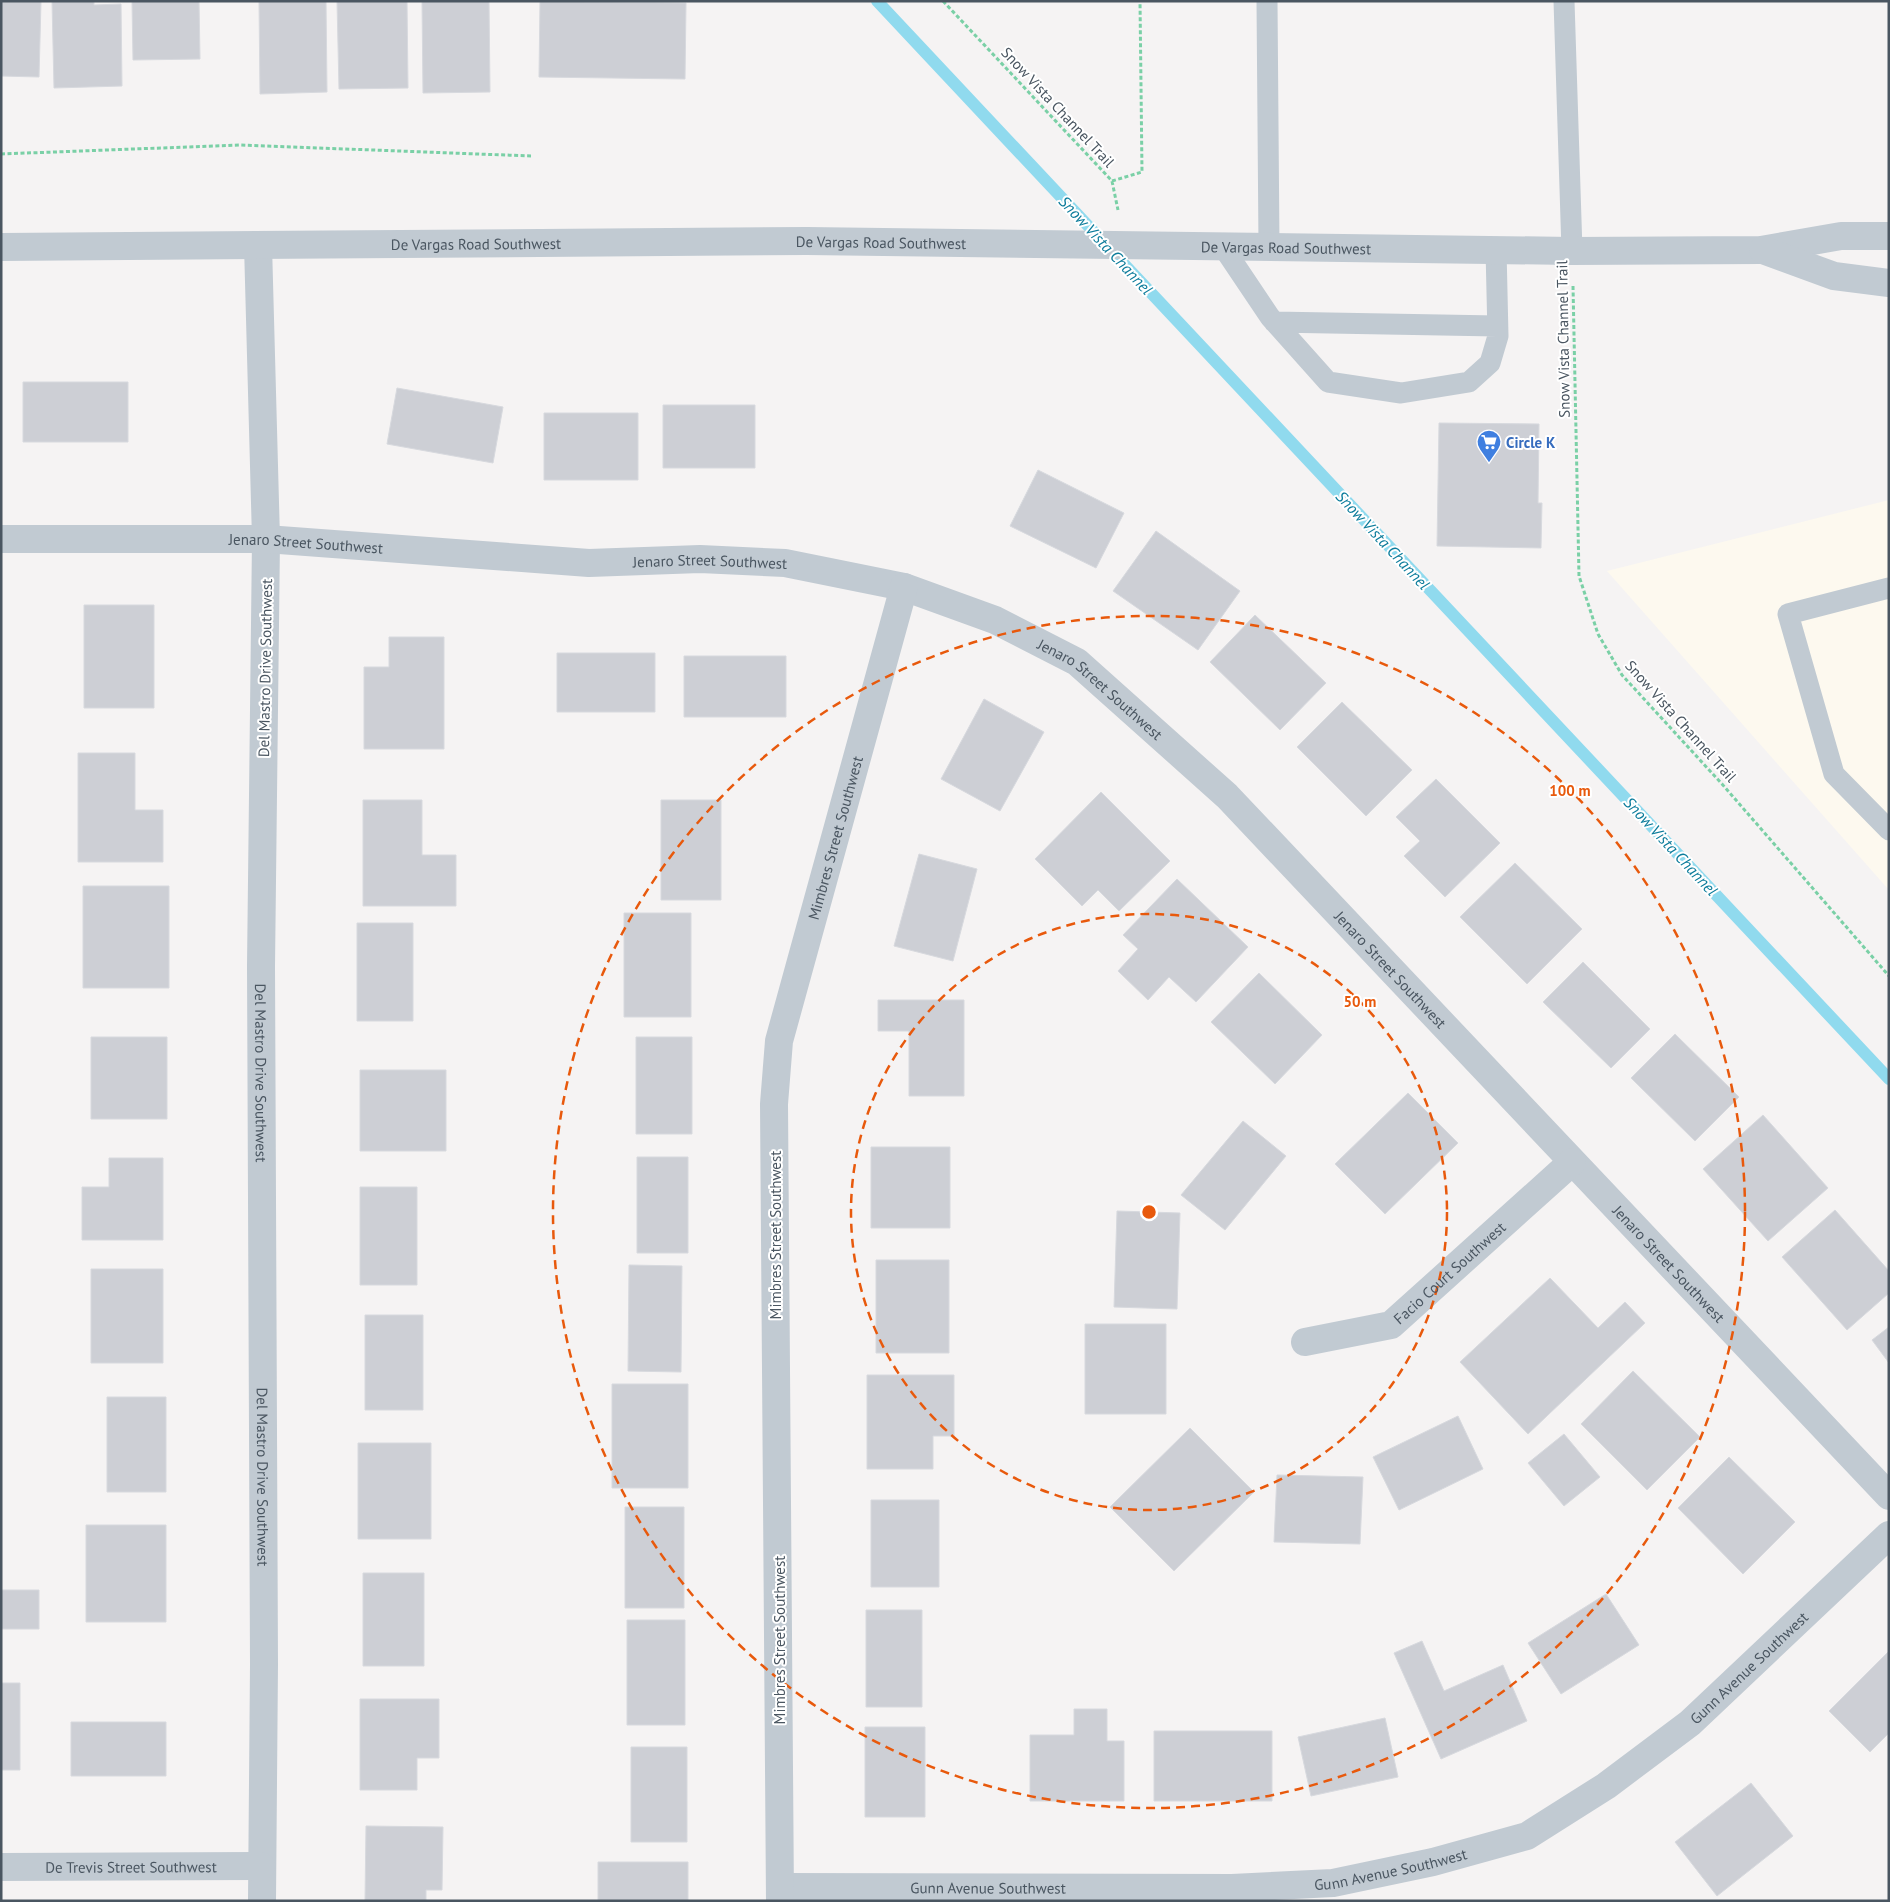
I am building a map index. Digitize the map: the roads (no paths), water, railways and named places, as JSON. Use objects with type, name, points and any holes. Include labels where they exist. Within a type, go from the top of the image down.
[{"type":"street","name":"De Vargas Road Southwest","points":[[1,247],[806,241],[1572,250],[1761,250],[1841,236],[1889,236]]},
{"type":"street","name":"Del Mastro Drive Southwest","points":[[258,245],[266,539],[261,966],[264,1644],[262,1901]]},
{"type":"street","name":"De Vargas Road Southwest","points":[[1761,250],[1834,276],[1889,283]]},
{"type":"street","name":"Jenaro Street Southwest","points":[[1,539],[266,539],[589,563],[700,559],[785,563],[904,587],[995,620],[1078,662],[1226,796],[1889,1496]]},
{"type":"street","name":"Mimbres Street Southwest","points":[[780,1894],[774,1104],[779,1040],[904,587]]},
{"type":"street","name":"Facio Court Southwest","points":[[1305,1342],[1391,1325],[1572,1162]]},
{"type":"street","name":"Gunn Avenue Southwest","points":[[780,1894],[1232,1888],[1333,1884],[1433,1862],[1527,1836],[1606,1786],[1690,1723],[1889,1535]]},
{"type":"street","name":"De Trevis Street Southwest","points":[[1,1867],[261,1866]]},
{"type":"lane","points":[[1267,1],[1269,247]]},
{"type":"lane","points":[[1564,1],[1572,250]]},
{"type":"lane","points":[[1215,246],[1274,322],[1328,382],[1401,394],[1469,382],[1490,363],[1498,336],[1496,249]]},
{"type":"lane","points":[[1274,322],[1498,326]]},
{"type":"lane","points":[[1889,588],[1788,614],[1834,774],[1889,830]]},
{"type":"waterway","name":"Snow Vista Channel","points":[[877,1],[1889,1079]]},
{"type":"place","name":"Circle K","points":[[1489,463]]}]
